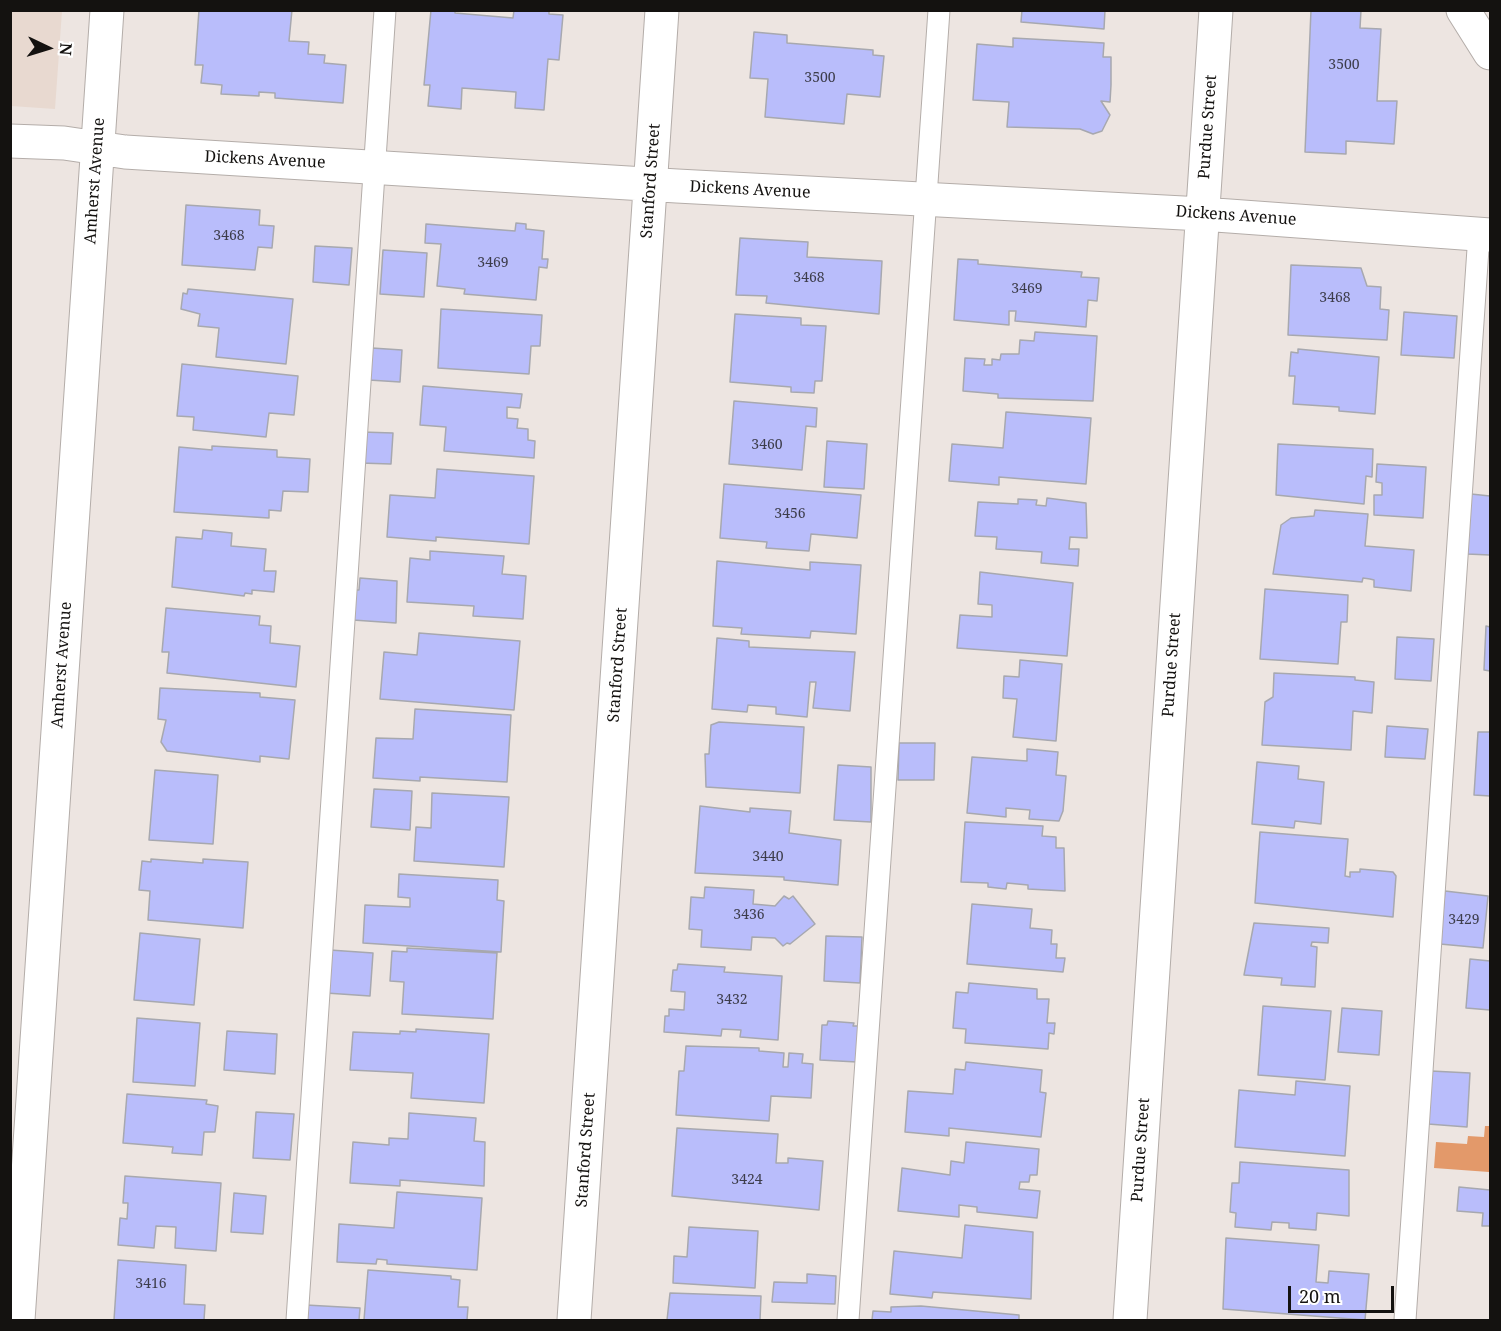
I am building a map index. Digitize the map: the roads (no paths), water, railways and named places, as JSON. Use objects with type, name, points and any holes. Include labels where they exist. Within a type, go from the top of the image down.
[{"type":"street","name":"Amherst Avenue","points":[[18,1320],[107,10]]},
{"type":"street","name":"Stanford Street","points":[[574,1320],[662,10]]},
{"type":"street","name":"Purdue Street","points":[[1130,1320],[1216,10]]},
{"type":"street","points":[[1465,11],[1491,53]]},
{"type":"street","name":"Dickens Avenue","points":[[10,141],[97,147],[125,152],[1202,214],[1485,234]]},
{"type":"lane","points":[[297,1320],[385,10]]},
{"type":"lane","points":[[848,1320],[939,10]]},
{"type":"lane","points":[[1405,1320],[1485,234]]}]
